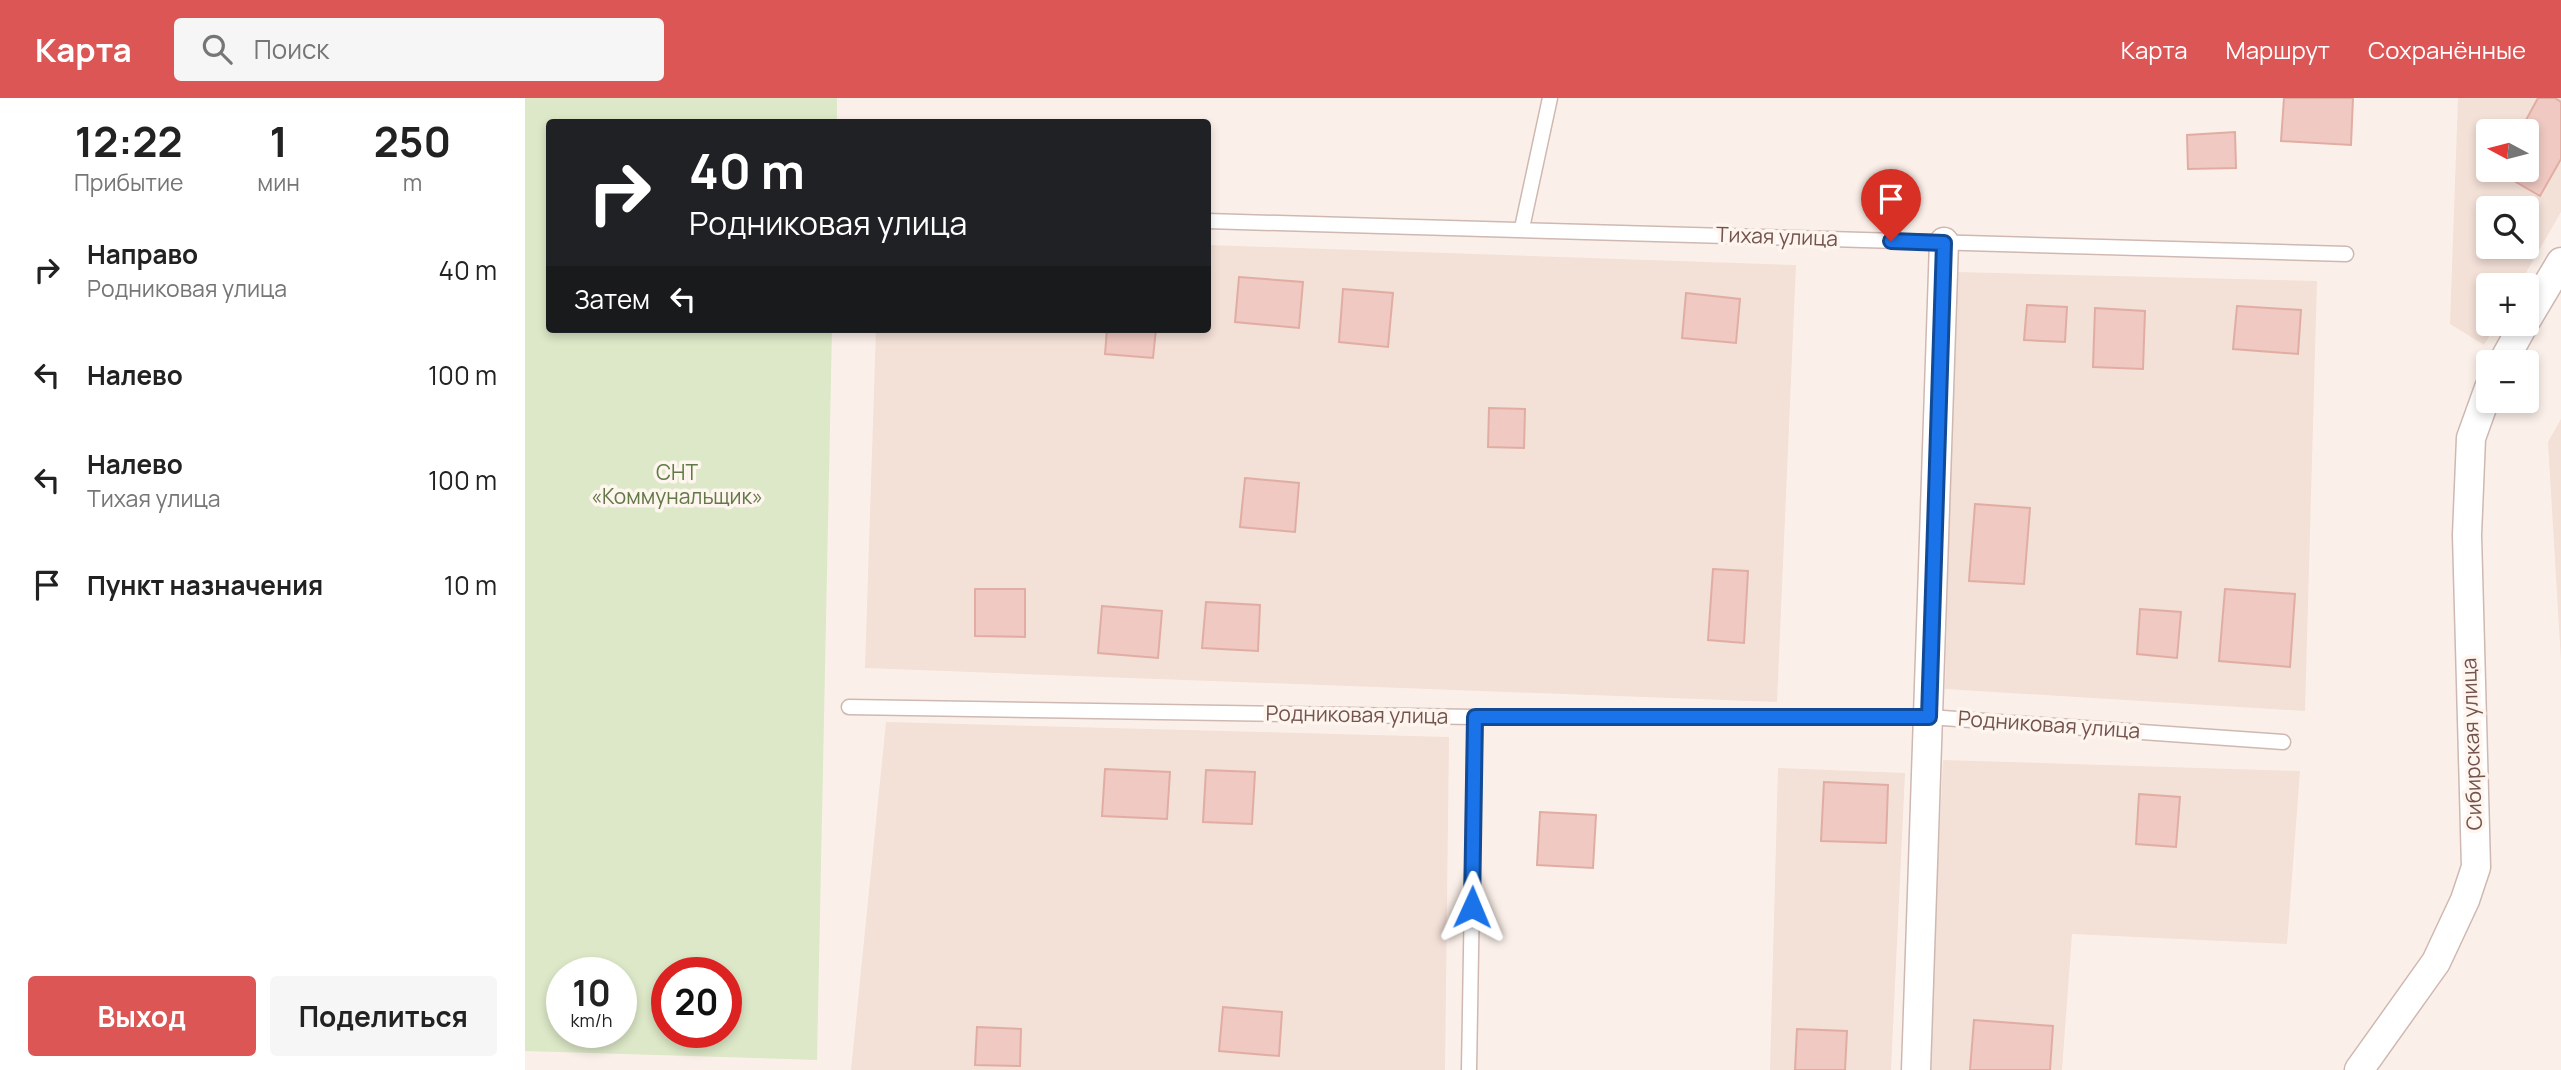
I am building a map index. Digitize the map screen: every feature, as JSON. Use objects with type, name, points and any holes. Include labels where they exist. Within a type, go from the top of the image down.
[{"type":"street","points":[[1916,1070],[1944,243]]},
{"type":"street","points":[[2539,299],[2561,262]]},
{"type":"street","name":"Сибирская улица","points":[[2358,1070],[2436,962],[2466,901],[2476,867],[2467,535],[2471,438],[2480,413]]},
{"type":"lane","points":[[1522,228],[1550,98]]},
{"type":"lane","name":"Тихая улица","points":[[1211,221],[1522,228],[2346,254]]},
{"type":"lane","name":"Родниковая улица","points":[[849,707],[1475,717],[1929,717],[2283,742]]},
{"type":"lane","points":[[1469,1070],[1475,717]]},
{"type":"shaded area","points":[[2458,98],[2561,98],[2561,212],[2539,250],[2539,196],[2476,196],[2476,259],[2534,259],[2526,273],[2476,273],[2476,336],[2489,336],[2484,345],[2450,324]]},
{"type":"shaded area","points":[[1211,245],[1796,265],[1777,702],[865,668],[876,333],[1211,333]]},
{"type":"shaded area","points":[[1956,272],[2317,281],[2305,711],[1945,689]]},
{"type":"shaded area","points":[[2561,419],[2561,661],[2548,442]]},
{"type":"shaded area","points":[[886,722],[1449,737],[1445,1070],[851,1070]]},
{"type":"shaded area","points":[[1943,760],[2300,771],[2287,944],[2072,934],[2062,1070],[1928,1070]]},
{"type":"shaded area","points":[[1778,768],[1905,773],[1891,1070],[1770,1070]]},
{"type":"green space","name":"СНТ «Коммунальщик»","points":[[525,98],[837,98],[837,119],[546,119],[546,333],[832,333],[817,1060],[525,1051]]},
{"type":"building","points":[[2284,98],[2353,98],[2351,145],[2281,141]]},
{"type":"building","points":[[2538,98],[2555,98],[2561,102],[2561,159],[2540,196],[2516,182],[2539,182],[2539,119],[2527,119]]},
{"type":"building","points":[[2235,132],[2236,168],[2188,169],[2187,135]]},
{"type":"building","points":[[1239,277],[1303,282],[1299,328],[1235,322]]},
{"type":"building","points":[[1343,289],[1393,293],[1388,347],[1339,342]]},
{"type":"building","points":[[1686,293],[1740,299],[1736,343],[1682,338]]},
{"type":"building","points":[[2027,305],[2067,307],[2065,342],[2024,340]]},
{"type":"building","points":[[2237,306],[2301,310],[2298,354],[2233,349]]},
{"type":"building","points":[[2095,308],[2145,311],[2143,369],[2093,367]]},
{"type":"building","points":[[1107,333],[1156,333],[1153,358],[1105,354]]},
{"type":"building","points":[[1489,408],[1525,409],[1524,448],[1488,447]]},
{"type":"building","points":[[1245,478],[1299,483],[1295,532],[1240,527]]},
{"type":"building","points":[[1975,504],[2030,508],[2024,584],[1969,581]]},
{"type":"building","points":[[1713,569],[1748,571],[1744,643],[1708,640]]},
{"type":"building","points":[[975,589],[1025,589],[1025,637],[975,636]]},
{"type":"building","points":[[2225,589],[2295,594],[2290,667],[2219,661]]},
{"type":"building","points":[[1206,602],[1260,605],[1258,651],[1202,648]]},
{"type":"building","points":[[1102,606],[1162,611],[1158,658],[1098,653]]},
{"type":"building","points":[[2140,609],[2181,612],[2177,658],[2137,654]]},
{"type":"building","points":[[1105,769],[1170,772],[1167,819],[1102,816]]},
{"type":"building","points":[[1206,770],[1255,772],[1252,824],[1203,822]]},
{"type":"building","points":[[1824,782],[1888,785],[1886,843],[1821,841]]},
{"type":"building","points":[[2139,794],[2180,797],[2176,847],[2136,844]]},
{"type":"building","points":[[1540,812],[1596,815],[1593,868],[1537,865]]},
{"type":"building","points":[[1223,1007],[1282,1012],[1279,1056],[1219,1051]]},
{"type":"building","points":[[1974,1020],[2053,1026],[2050,1070],[1970,1070]]},
{"type":"building","points":[[977,1027],[1021,1029],[1020,1066],[975,1065]]},
{"type":"building","points":[[1797,1029],[1847,1031],[1845,1070],[1795,1070]]},
{"type":"route","points":[[1472,907],[1475,717],[1929,717],[1944,243],[1891,241]]}]
